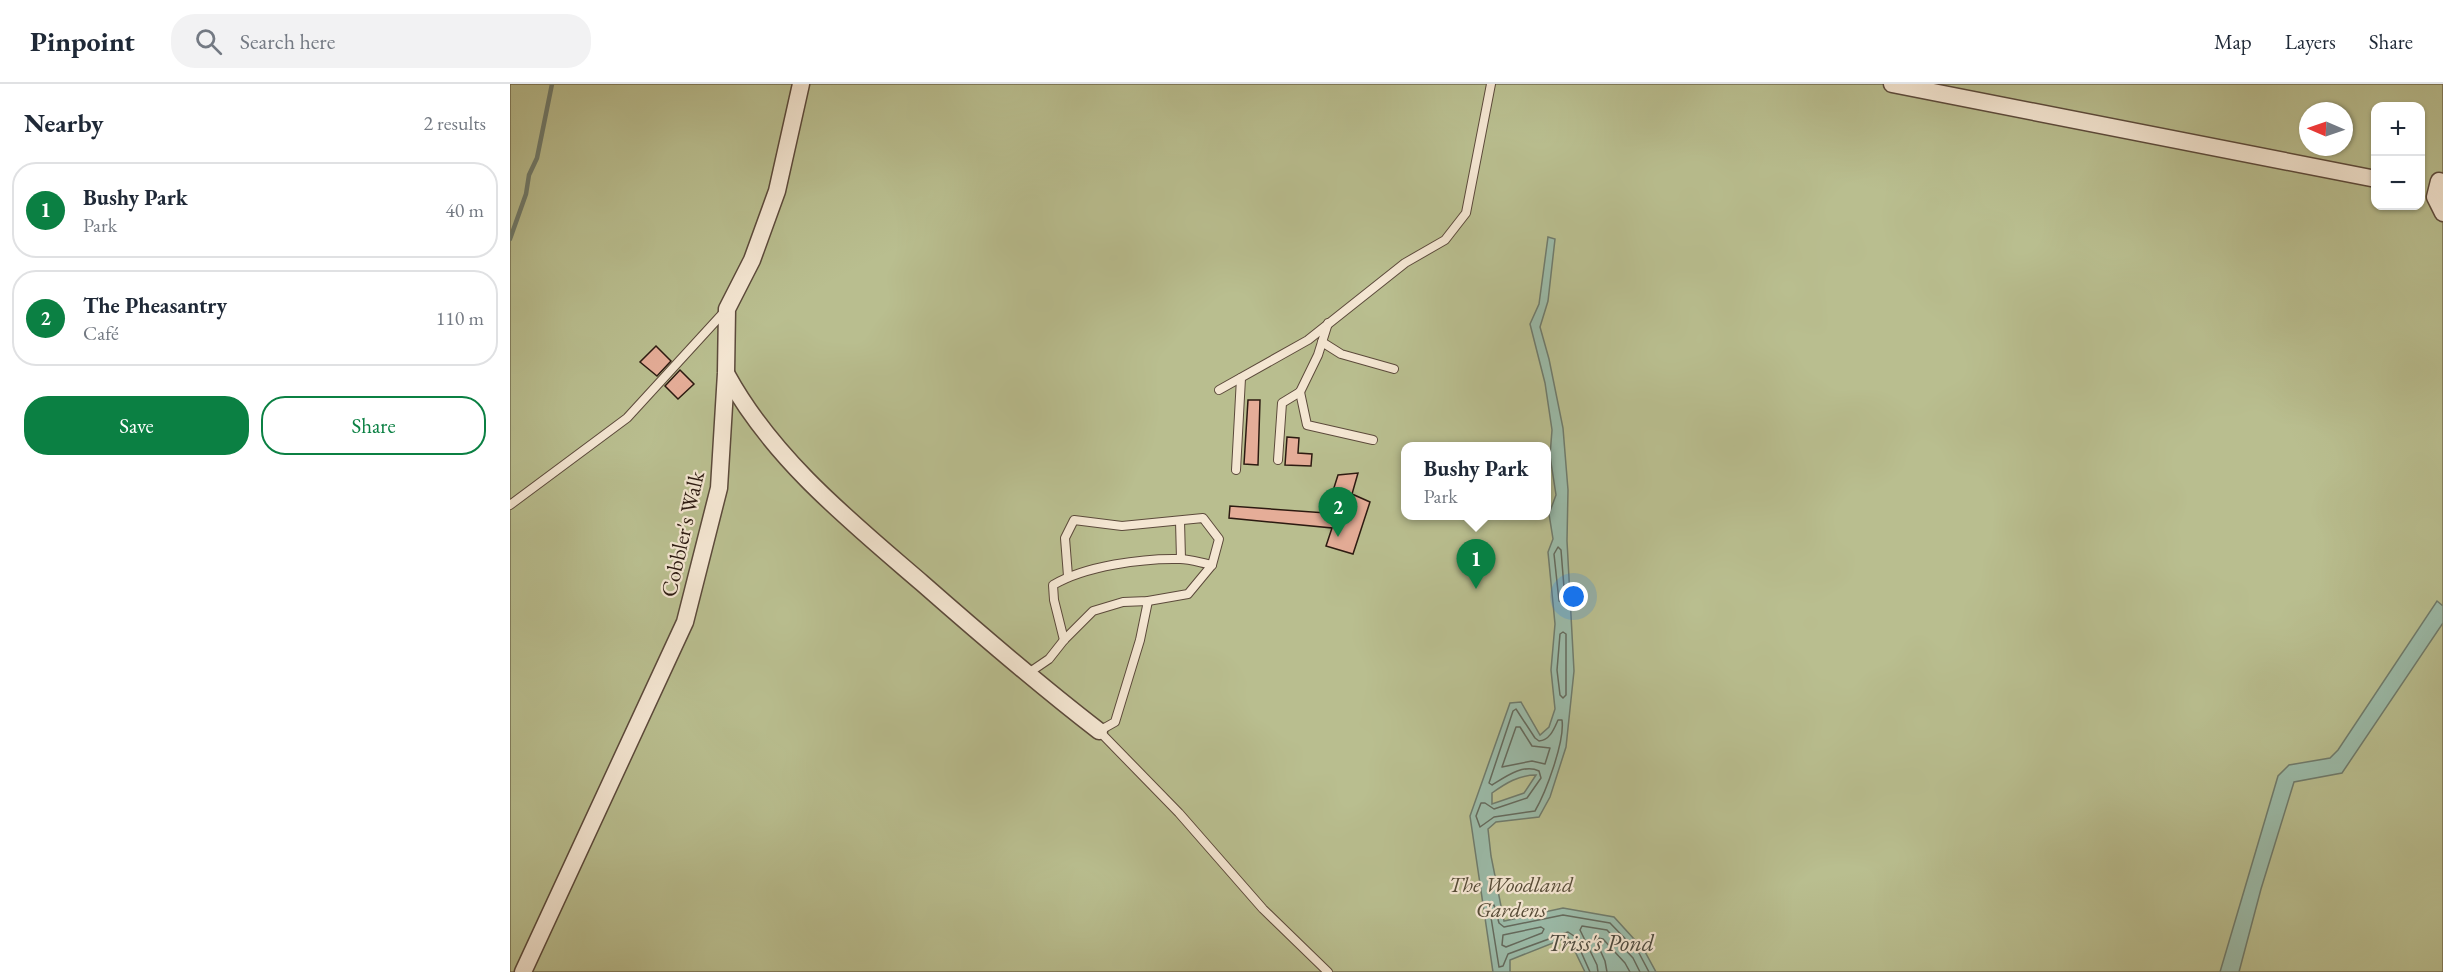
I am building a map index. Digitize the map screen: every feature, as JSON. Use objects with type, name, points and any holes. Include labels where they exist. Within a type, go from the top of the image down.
[{"type":"street","name":"Cobbler's Walk","points":[[523,972],[685,622],[719,488],[728,309],[752,260],[777,191],[801,84]]},
{"type":"street","points":[[1892,84],[2371,180]]},
{"type":"street","points":[[2425,182],[2441,180],[2435,197],[2443,213]]},
{"type":"street","points":[[2425,202],[2443,213]]},
{"type":"street","points":[[726,374],[742,402],[796,468],[853,524],[1026,674],[1099,731]]},
{"type":"lane","points":[[1219,390],[1308,340],[1405,263],[1444,240],[1460,223],[1466,213],[1491,84]]},
{"type":"lane","points":[[510,505],[627,418],[728,309]]},
{"type":"lane","points":[[1278,460],[1282,403],[1300,392],[1328,323]]},
{"type":"lane","points":[[1322,342],[1341,354],[1394,369]]},
{"type":"lane","points":[[1236,470],[1241,378]]},
{"type":"lane","points":[[1300,392],[1307,425],[1373,440]]},
{"type":"lane","points":[[1026,674],[1049,659],[1093,611],[1123,602],[1148,601],[1188,594],[1212,565],[1219,539],[1203,518],[1122,526],[1074,520],[1065,538],[1068,576]]},
{"type":"lane","points":[[1180,521],[1181,559]]},
{"type":"lane","points":[[1064,640],[1054,600],[1053,585],[1068,576],[1132,562],[1181,559],[1212,565]]},
{"type":"lane","points":[[1148,601],[1140,640],[1115,722],[1099,731],[1179,813],[1263,909],[1328,972]]},
{"type":"green space","name":"The Woodland Gardens","points":[[510,84],[2443,84],[2443,972],[510,972]]},
{"type":"water","name":"Triss's Pond","points":[[1548,237],[1555,239],[1548,301],[1540,327],[1563,428],[1568,490],[1567,541],[1574,671],[1566,747],[1550,797],[1539,817],[1496,822],[1488,829],[1491,856],[1504,921],[1563,908],[1614,917],[1644,950],[1656,972],[1585,972],[1568,937],[1510,960],[1510,972],[1493,972],[1470,816],[1510,703],[1521,702],[1540,735],[1549,727],[1555,709],[1551,670],[1555,624],[1548,552],[1553,539],[1550,520],[1556,495],[1551,462],[1552,430],[1545,383],[1530,324],[1539,304]],"holes":[[[1536,775],[1524,793],[1492,804],[1492,793],[1497,789],[1518,778]]]},
{"type":"water","points":[[2437,601],[2443,606],[2443,623],[2342,773],[2294,782],[2261,889],[2239,972],[2220,972],[2278,776],[2289,765],[2330,758],[2338,750]]},
{"type":"building","points":[[656,346],[671,361],[657,376],[640,362]]},
{"type":"building","points":[[680,370],[694,384],[678,399],[665,386]]},
{"type":"building","points":[[1248,400],[1260,400],[1258,465],[1244,464]]},
{"type":"building","points":[[1287,437],[1299,438],[1298,453],[1312,454],[1311,466],[1285,465]]},
{"type":"building","points":[[1358,473],[1352,494],[1370,502],[1353,554],[1326,546],[1332,528],[1229,518],[1230,506],[1326,513],[1338,475]]},
{"type":"waterway","points":[[510,239],[526,194],[529,175],[537,158],[552,84]]},
{"type":"place","name":"The Pheasantry","points":[[1338,537]]},
{"type":"place","name":"Bushy Park","points":[[1476,589]]}]
